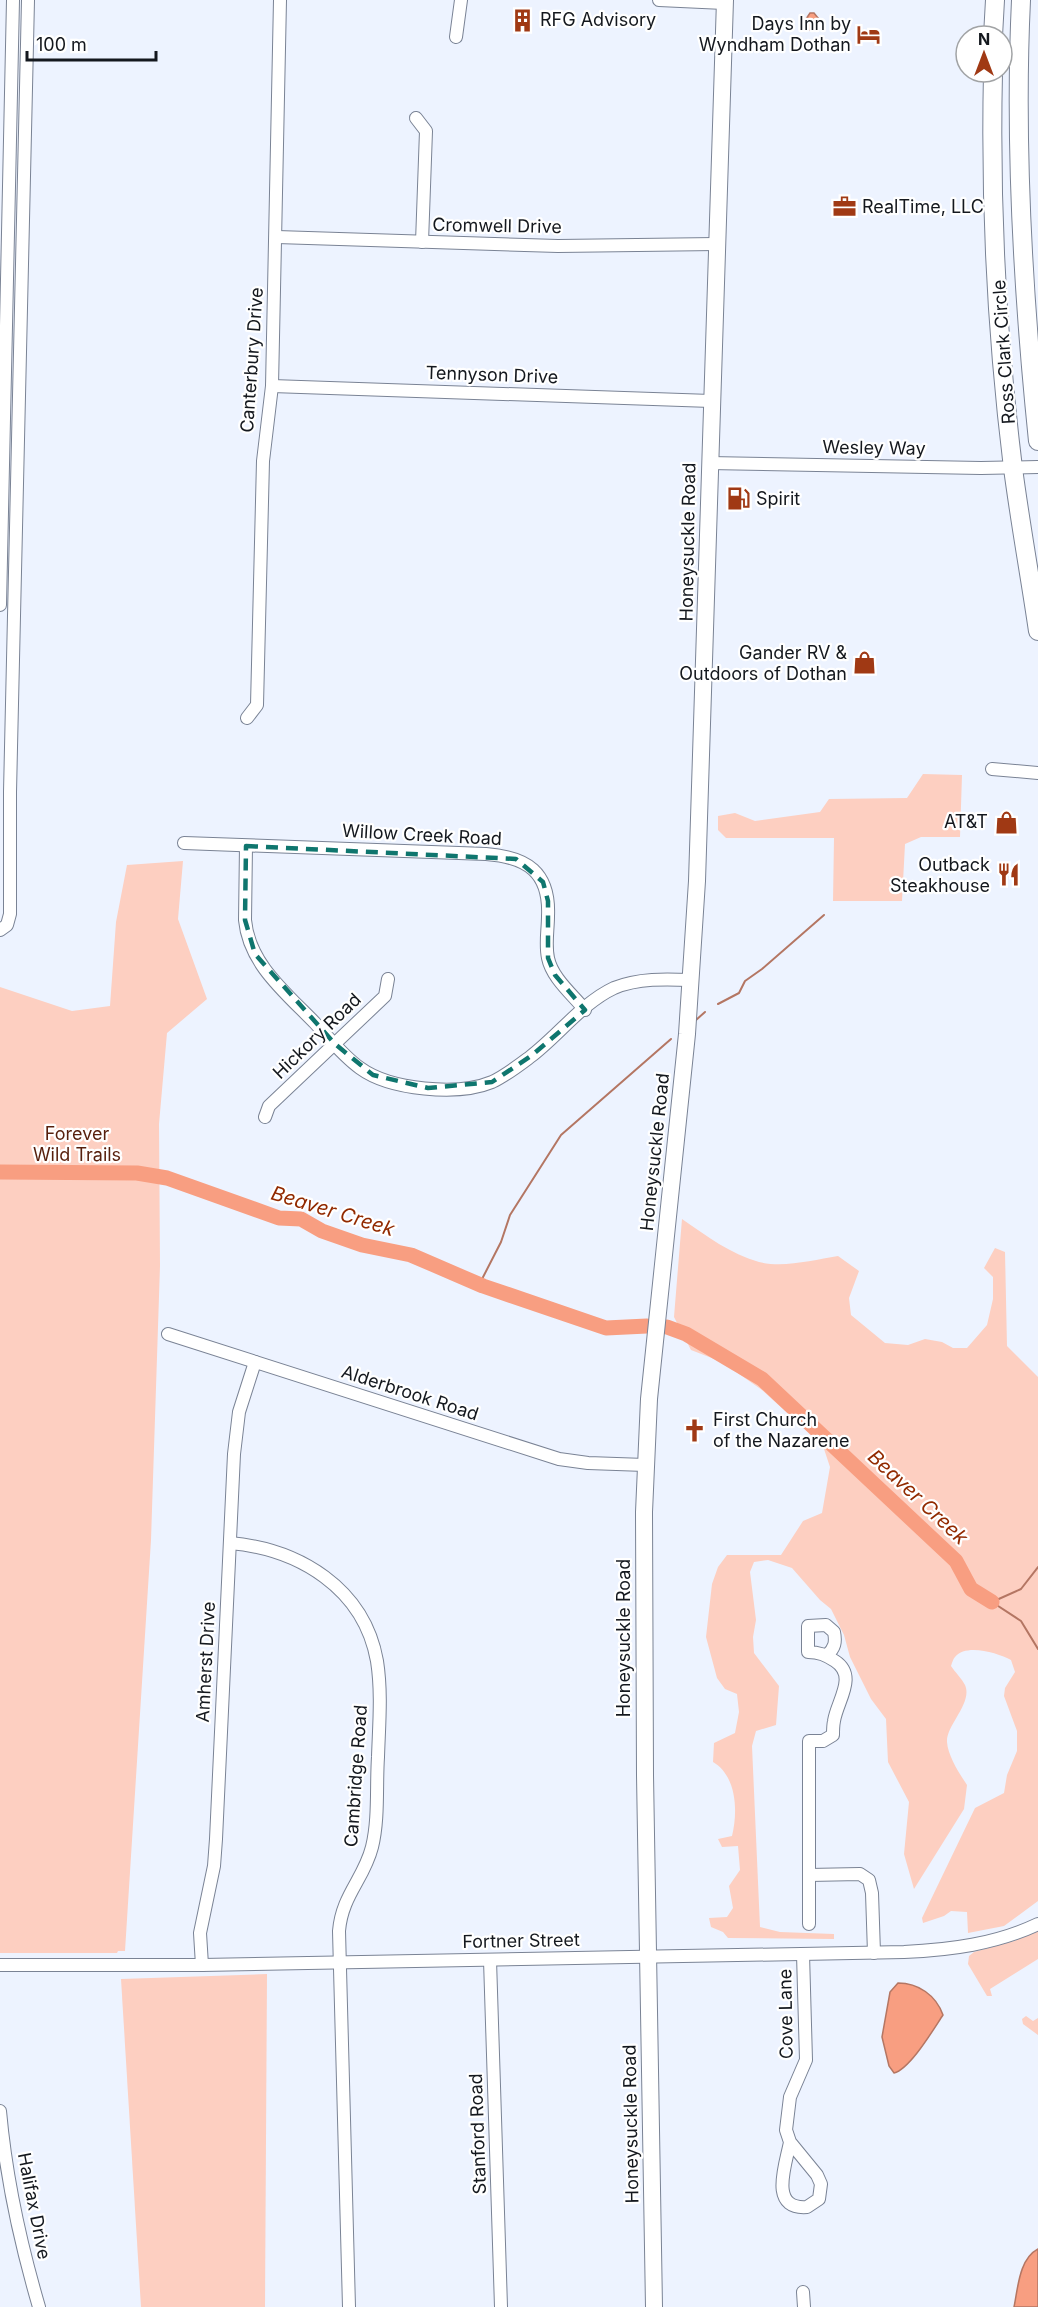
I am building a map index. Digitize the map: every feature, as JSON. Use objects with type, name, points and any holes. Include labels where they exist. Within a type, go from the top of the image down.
[{"type":"highway","points":[[994,24],[995,0]]},
{"type":"highway","name":"Ross Clark Circle","points":[[1021,0],[1021,197],[1030,362],[1038,441]]},
{"type":"highway","name":"Ross Clark Circle","points":[[993,84],[993,167],[999,304],[1013,468],[1038,631]]},
{"type":"main road","name":"Honeysuckle Road","points":[[654,2307],[643,1592],[645,1465],[653,1354],[675,1158],[691,980],[700,794],[724,2]]},
{"type":"street","points":[[0,605],[13,0]]},
{"type":"street","points":[[0,930],[7,925],[10,914],[28,0]]},
{"type":"street","name":"Canterbury Drive","points":[[247,718],[257,705],[263,472],[272,386],[277,237],[280,0]]},
{"type":"street","points":[[456,37],[461,0]]},
{"type":"street","points":[[658,0],[724,2]]},
{"type":"street","points":[[416,118],[426,131],[422,242]]},
{"type":"street","name":"Cromwell Drive","points":[[277,237],[558,246],[716,243]]},
{"type":"street","name":"Tennyson Drive","points":[[272,386],[711,401]]},
{"type":"street","name":"Wesley Way","points":[[709,463],[1038,467]]},
{"type":"street","points":[[992,769],[1038,775]]},
{"type":"street","name":"Willow Creek Road","points":[[184,843],[486,854],[516,859],[537,872],[543,882],[548,902],[547,948],[551,968],[585,1010]]},
{"type":"street","points":[[246,846],[245,920],[250,944],[258,960],[271,977],[335,1044],[359,1067],[373,1075],[411,1086],[460,1089],[492,1082],[531,1056],[603,996],[623,985],[662,979],[691,980]]},
{"type":"street","name":"Hickory Road","points":[[265,1117],[270,1106],[385,996],[388,979]]},
{"type":"street","name":"Alderbrook Road","points":[[168,1334],[560,1460],[588,1464],[645,1465]]},
{"type":"street","name":"Amherst Drive","points":[[202,1965],[200,1933],[214,1866],[216,1839],[236,1433],[244,1393],[255,1362]]},
{"type":"street","name":"Cambridge Road","points":[[230,1543],[284,1554],[314,1569],[346,1597],[366,1627],[372,1643],[380,1692],[374,1834],[369,1857],[348,1894],[340,1917],[338,1962],[349,2307]]},
{"type":"street","points":[[809,1924],[809,1741],[823,1741],[833,1735],[834,1722],[846,1680],[841,1665],[827,1655]]},
{"type":"street","points":[[809,1875],[860,1874],[869,1880],[872,1893],[874,1953]]},
{"type":"street","name":"Fortner Street","points":[[0,1965],[202,1965],[874,1953],[956,1948],[1003,1937],[1038,1924]]},
{"type":"street","name":"Cove Lane","points":[[790,2142],[782,2183],[783,2196],[793,2205],[807,2207],[819,2199],[821,2184],[811,2167],[790,2142],[786,2130],[787,2110],[794,2085],[804,2068],[807,2049],[803,1954]]},
{"type":"street","name":"Stanford Road","points":[[490,1960],[501,2307]]},
{"type":"street","name":"Halifax Drive","points":[[0,2111],[6,2175],[39,2307]]},
{"type":"street","points":[[803,2292],[804,2307]]},
{"type":"highlighted area","points":[[246,846],[516,859],[543,882],[548,901],[548,958],[555,975],[585,1010],[531,1056],[492,1082],[428,1088],[373,1075],[335,1044],[255,954],[245,920]]},
{"type":"green space","points":[[923,774],[962,775],[960,837],[921,837],[905,844],[902,901],[833,901],[834,838],[726,838],[718,830],[718,816],[735,813],[755,821],[820,812],[829,799],[907,798]]},
{"type":"green space","name":"Forever Wild Trails","points":[[183,861],[178,919],[207,999],[167,1033],[159,1124],[160,1266],[151,1540],[125,1951],[117,1953],[0,1953],[0,987],[72,1011],[110,1006],[116,922],[127,865]]},
{"type":"green space","points":[[682,1219],[728,1249],[759,1262],[788,1264],[838,1256],[859,1271],[849,1298],[851,1315],[885,1343],[908,1345],[925,1339],[942,1342],[953,1348],[967,1348],[987,1325],[993,1299],[993,1277],[984,1268],[995,1248],[1005,1252],[1007,1346],[1038,1377],[1038,1901],[1004,1926],[968,1933],[967,1912],[951,1911],[944,1916],[923,1923],[922,1918],[975,1808],[1004,1793],[1007,1775],[1017,1751],[1017,1731],[1004,1696],[1005,1688],[1015,1672],[1011,1660],[990,1652],[974,1650],[960,1653],[953,1660],[951,1666],[964,1683],[966,1692],[963,1706],[951,1728],[947,1742],[957,1770],[967,1785],[964,1809],[914,1889],[904,1854],[909,1802],[888,1762],[886,1719],[871,1699],[850,1657],[844,1635],[831,1609],[792,1568],[768,1560],[754,1562],[750,1572],[756,1620],[753,1637],[754,1653],[779,1686],[776,1725],[756,1731],[752,1746],[760,1927],[780,1932],[834,1934],[834,1939],[728,1938],[723,1932],[711,1927],[709,1918],[727,1917],[733,1908],[729,1886],[740,1870],[738,1846],[722,1847],[718,1839],[732,1836],[735,1806],[734,1795],[727,1776],[713,1762],[714,1743],[735,1733],[739,1712],[737,1694],[725,1689],[717,1678],[706,1637],[712,1584],[718,1567],[727,1555],[781,1555],[803,1521],[822,1513],[830,1467],[824,1449],[816,1439],[762,1390],[722,1362],[691,1350],[674,1317]]},
{"type":"green space","points":[[1038,1931],[1038,1959],[990,1989],[992,1996],[987,1996],[968,1964],[969,1956],[974,1952],[1014,1941]]},
{"type":"green space","points":[[267,1974],[265,2307],[141,2307],[121,1979]]},
{"type":"green space","points":[[1026,2016],[1033,2021],[1038,2018],[1038,2035],[1023,2024],[1022,2019]]},
{"type":"shaded area","points":[[810,13],[814,13],[818,18],[816,29],[812,31],[808,29],[806,19]]},
{"type":"shaded area","points":[[898,1983],[912,1985],[931,1996],[943,2015],[914,2057],[894,2073],[889,2066],[882,2037],[890,1992]]},
{"type":"shaded area","points":[[1038,2249],[1038,2307],[1014,2307],[1023,2267]]},
{"type":"waterway","points":[[718,1004],[739,993],[745,981],[824,915]]},
{"type":"waterway","points":[[696,1020],[705,1012]]},
{"type":"waterway","points":[[480,1283],[501,1242],[510,1215],[561,1135],[671,1039]]},
{"type":"waterway","name":"Beaver Creek","points":[[0,1172],[137,1173],[167,1178],[279,1218],[301,1219],[322,1231],[362,1245],[411,1255],[483,1286],[606,1328],[647,1326]]},
{"type":"waterway","name":"Beaver Creek","points":[[667,1327],[686,1334],[762,1379],[956,1561],[971,1589],[992,1602]]},
{"type":"waterway","points":[[992,1602],[1021,1589],[1038,1567]]},
{"type":"waterway","name":"Beaver Creek","points":[[992,1602],[1021,1621],[1038,1649]]},
{"type":"place","name":"RFG Advisory","points":[[522,20]]},
{"type":"place","name":"Days Inn by Wyndham Dothan","points":[[869,34]]},
{"type":"place","name":"RealTime, LLC","points":[[844,207]]},
{"type":"place","name":"Spirit","points":[[738,499]]},
{"type":"place","name":"Gander RV & Outdoors of Dothan","points":[[865,663]]},
{"type":"place","name":"AT&T","points":[[1006,822]]},
{"type":"place","name":"Outback Steakhouse","points":[[1008,875]]},
{"type":"place","name":"First Church of the Nazarene","points":[[695,1430]]}]
